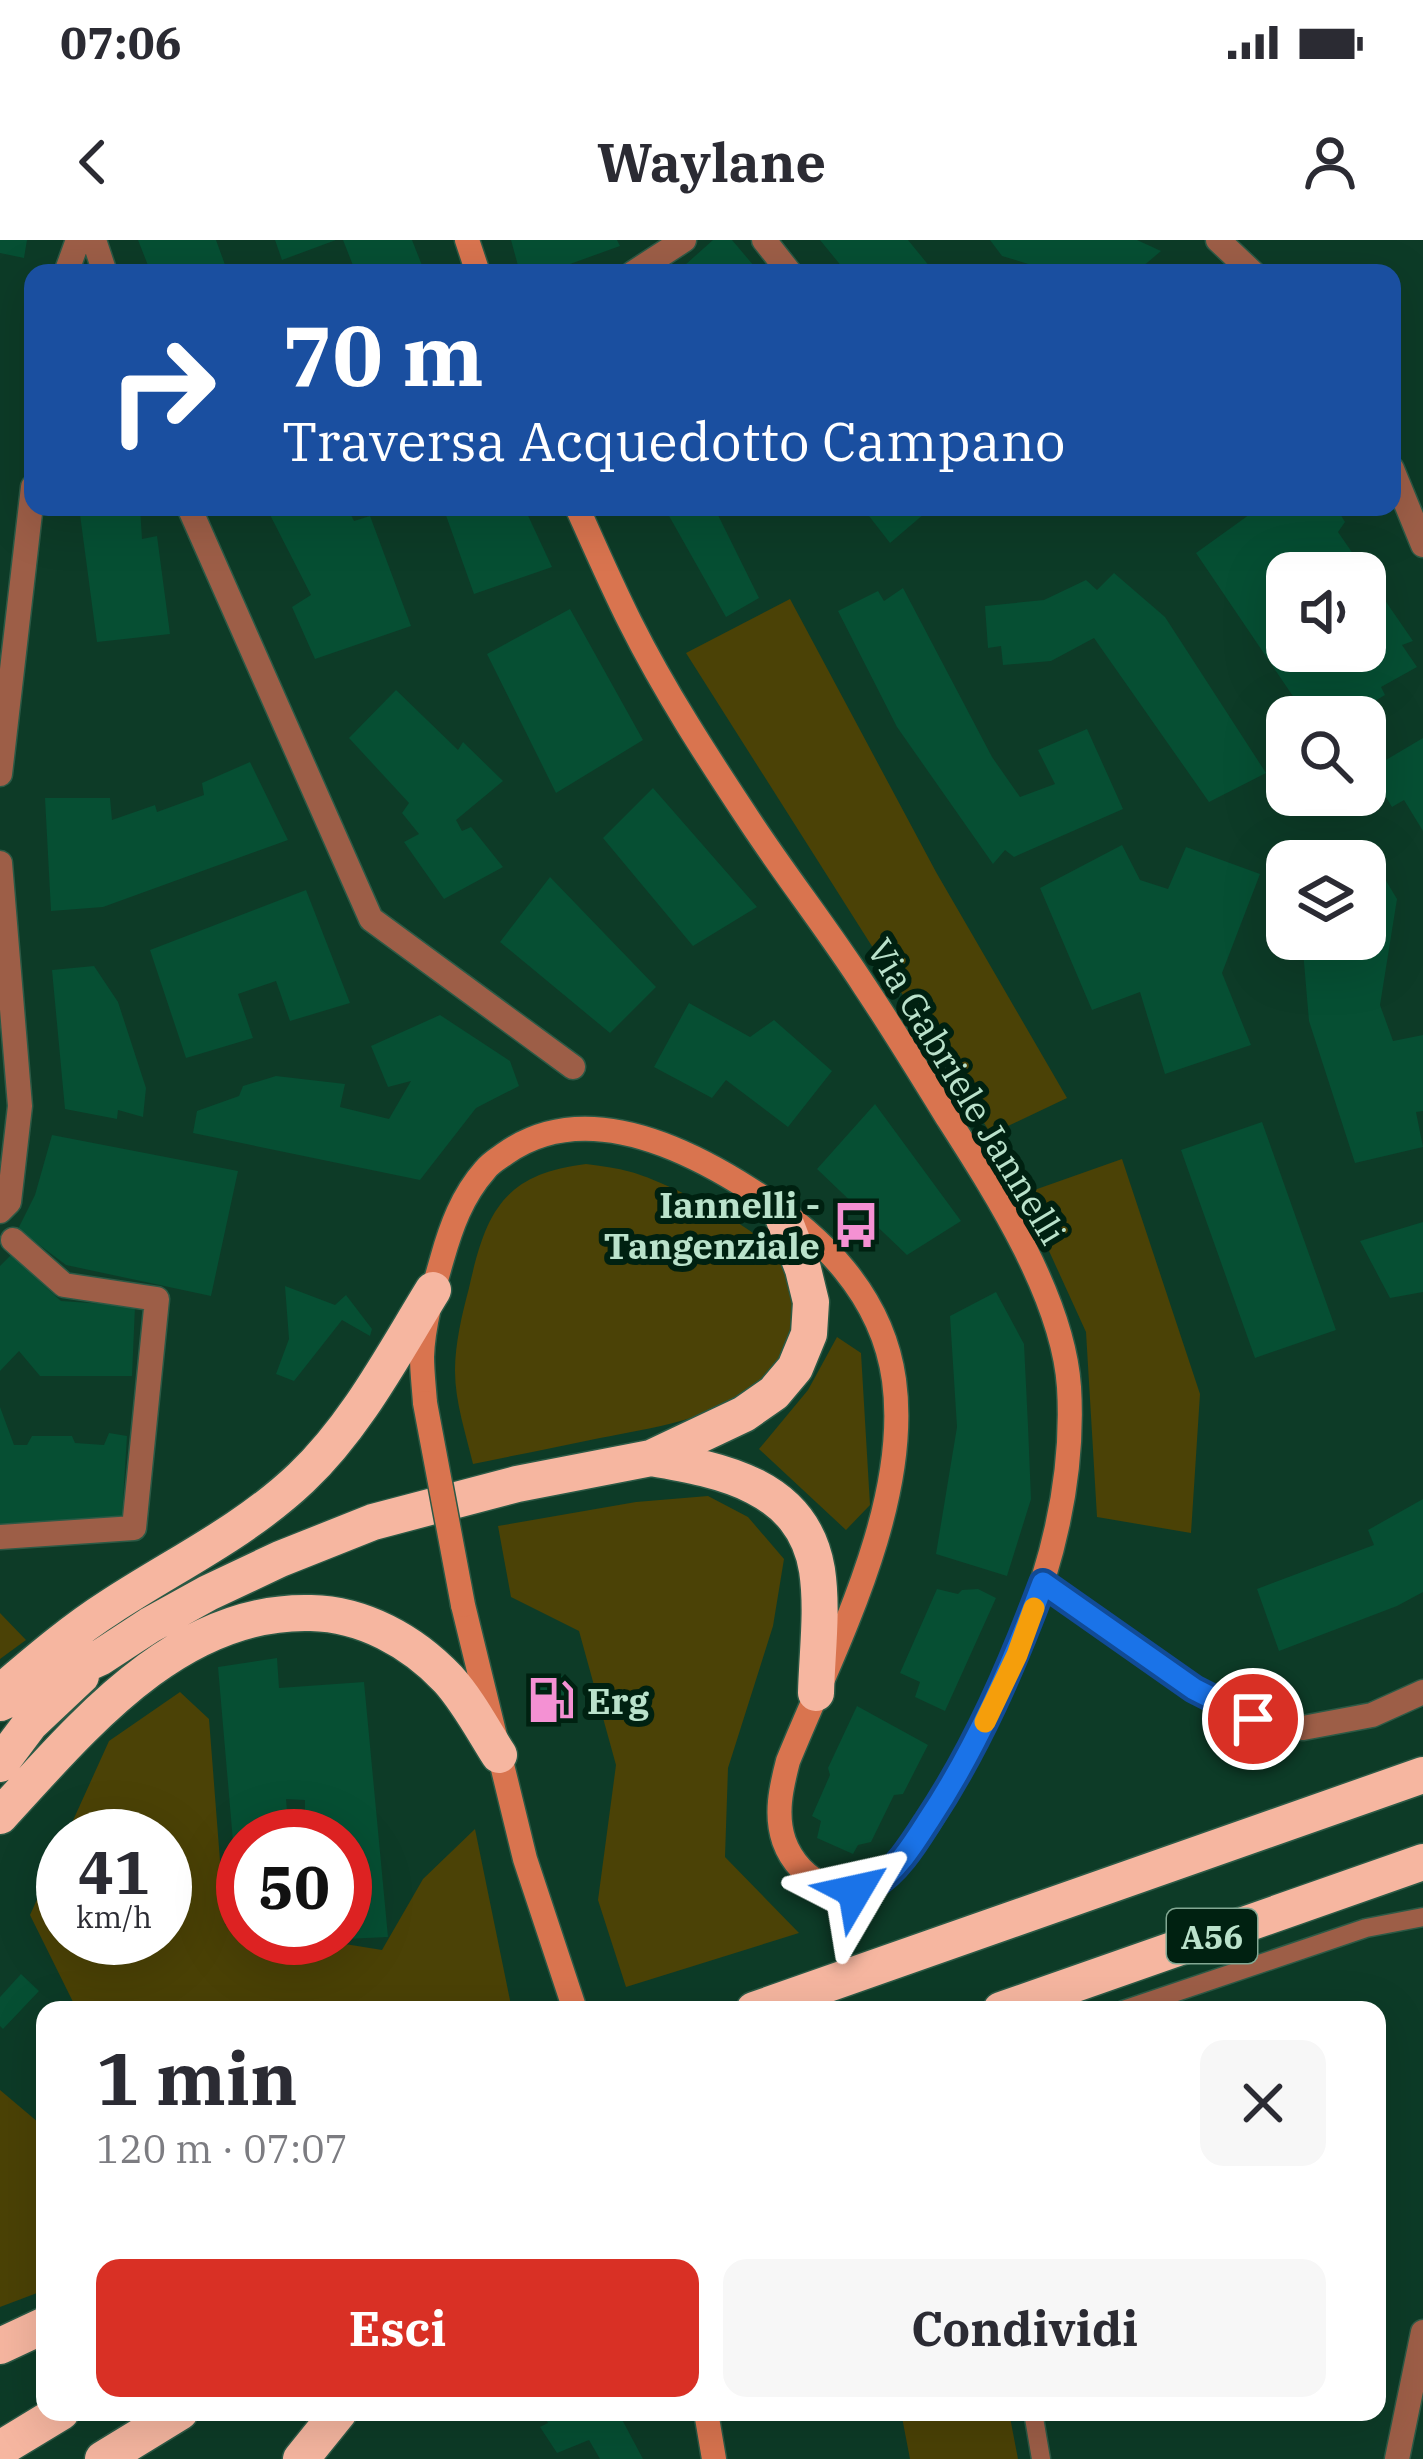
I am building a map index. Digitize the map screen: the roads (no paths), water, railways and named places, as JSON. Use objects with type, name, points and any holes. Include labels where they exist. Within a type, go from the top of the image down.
[{"type":"highway","points":[[0,1764],[30,1724],[101,1657],[150,1624],[280,1558],[373,1522],[517,1484],[651,1458],[744,1414],[774,1393],[795,1368],[808,1334],[811,1302],[780,1209]]},
{"type":"highway","points":[[0,1692],[107,1608],[233,1533],[304,1475],[351,1419],[433,1290]]},
{"type":"highway","points":[[651,1458],[742,1479],[770,1494],[794,1518],[809,1542],[817,1569],[815,1693]]},
{"type":"highway","points":[[0,1816],[122,1691],[182,1648],[230,1624],[285,1612],[337,1614],[381,1629],[419,1654],[449,1681],[499,1755]]},
{"type":"highway","points":[[0,1703],[101,1657]]},
{"type":"highway","points":[[779,2001],[1423,1775]]},
{"type":"highway","name":"A56","points":[[1027,2001],[1423,1862]]},
{"type":"highway","points":[[0,2346],[36,2329]]},
{"type":"highway","points":[[0,2449],[47,2421]]},
{"type":"highway","points":[[103,2459],[165,2421]]},
{"type":"highway","points":[[301,2459],[332,2421]]},
{"type":"main road","name":"Via Gabriele Jannelli","points":[[572,2001],[525,1858],[499,1755],[463,1606],[425,1403],[422,1356],[433,1290],[458,1209],[486,1167],[522,1142],[557,1130],[599,1127],[641,1136],[726,1174],[780,1209],[829,1250],[877,1318],[894,1383],[894,1460],[888,1499],[780,1790],[784,1840],[796,1864],[815,1882],[837,1890],[872,1886],[914,1844],[946,1795],[1017,1655],[1043,1583],[1064,1494],[1069,1435],[1069,1383],[1057,1327],[990,1184],[865,986],[682,716],[630,622],[581,516]]},
{"type":"main road","points":[[708,2421],[714,2459]]},
{"type":"street","points":[[647,264],[683,240]]},
{"type":"street","points":[[764,240],[783,264]]},
{"type":"street","points":[[1218,240],[1243,264]]},
{"type":"street","points":[[1401,491],[1423,545]]},
{"type":"street","points":[[0,774],[30,516]]},
{"type":"street","points":[[193,516],[371,919],[573,1067]]},
{"type":"street","points":[[0,863],[20,1106],[9,1202],[0,1211]]},
{"type":"street","points":[[0,1537],[134,1528],[157,1299],[64,1285],[13,1240]]},
{"type":"street","points":[[1043,1583],[1194,1689],[1253,1719],[1303,1728],[1372,1714],[1423,1692]]},
{"type":"street","points":[[1397,2459],[1423,2332]]},
{"type":"lane","points":[[1150,2001],[1366,1928],[1423,1916]]},
{"type":"lane","points":[[1035,2421],[1041,2459]]},
{"type":"place","name":"Iannelli - Tangenziale","points":[[856,1225]]},
{"type":"place","name":"Erg","points":[[551,1700]]}]
